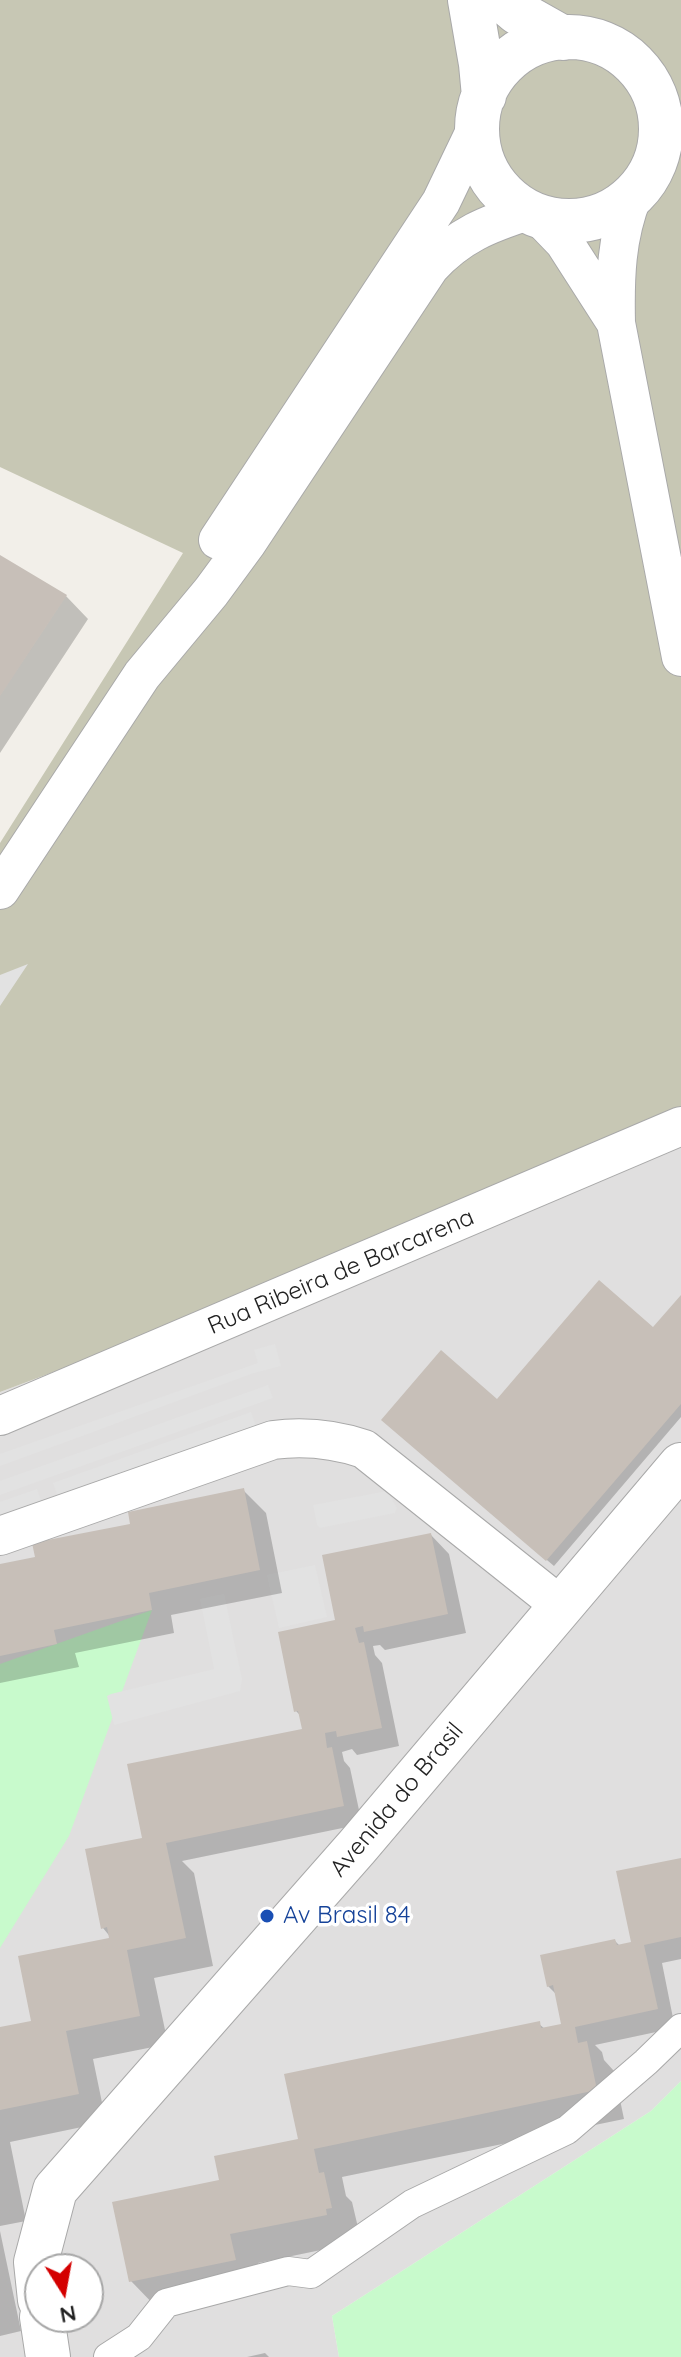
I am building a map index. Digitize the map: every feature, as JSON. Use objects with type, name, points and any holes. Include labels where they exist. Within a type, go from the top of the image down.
[{"type":"street","points":[[470,0],[481,64],[480,153],[490,176],[506,197],[534,214],[564,242],[616,323]]},
{"type":"street","points":[[503,0],[517,12],[563,38]]},
{"type":"street","points":[[142,675],[186,590],[279,444],[441,202],[493,78],[515,56],[542,42],[563,38],[585,39],[606,45],[625,56],[641,71],[670,121],[662,130],[652,186],[619,236],[616,323],[681,657]]},
{"type":"street","points":[[0,890],[142,675],[247,543],[430,267],[447,249],[495,222],[534,214],[564,221],[589,219],[613,210],[652,186]]},
{"type":"street","name":"Rua Ribeira de Barcarena","points":[[0,1416],[681,1126]]},
{"type":"street","points":[[0,1536],[273,1440],[293,1437],[343,1442],[364,1449],[561,1606]]},
{"type":"street","name":"Avenida do Brasil","points":[[38,2253],[55,2190],[357,1847],[681,1465]]},
{"type":"street","points":[[108,2357],[139,2337],[166,2303],[288,2271],[311,2274],[412,2204],[567,2130],[681,2028]]},
{"type":"street","points":[[44,2333],[48,2357]]},
{"type":"shaded area","points":[[0,0],[681,0],[681,1137],[0,1392],[0,843],[183,553],[0,467]]},
{"type":"shaded area","points":[[28,964],[0,1006],[0,975]]},
{"type":"shaded area","points":[[681,1137],[681,2081],[651,2111],[332,2316],[339,2357],[0,2357],[0,1392]]},
{"type":"shaded area","points":[[275,1344],[281,1366],[251,1374],[0,1466],[0,1454],[258,1363],[254,1350]]},
{"type":"shaded area","points":[[268,1385],[273,1398],[0,1495],[0,1481]]},
{"type":"shaded area","points":[[251,1412],[258,1432],[60,1503],[53,1483]]},
{"type":"shaded area","points":[[37,1489],[44,1509],[0,1524],[0,1502]]},
{"type":"shaded area","points":[[387,1491],[397,1508],[395,1513],[320,1528],[317,1525],[313,1505]]},
{"type":"shaded area","points":[[315,1565],[327,1617],[279,1628],[267,1575]]},
{"type":"shaded area","points":[[224,1594],[242,1679],[240,1691],[114,1725],[107,1696],[214,1669],[200,1599]]},
{"type":"green space","points":[[152,1610],[69,1836],[0,1948],[0,1664]]},
{"type":"green space","points":[[681,2081],[681,2357],[339,2357],[332,2316],[651,2111]]},
{"type":"building","points":[[0,555],[67,595],[0,696]]},
{"type":"building","points":[[599,1280],[653,1327],[681,1295],[681,1404],[546,1561],[381,1420],[441,1350],[497,1399]]},
{"type":"building","points":[[244,1488],[260,1570],[149,1593],[152,1610],[54,1630],[57,1644],[0,1656],[0,1564],[35,1557],[32,1543],[130,1524],[128,1512]]},
{"type":"building","points":[[431,1533],[448,1614],[364,1632],[363,1626],[355,1628],[359,1643],[364,1642],[382,1728],[337,1737],[336,1731],[325,1733],[327,1748],[332,1747],[344,1806],[166,1843],[186,1938],[127,1950],[140,2016],[66,2031],[79,2094],[0,2110],[0,2027],[31,2021],[18,1956],[109,1938],[107,1927],[101,1929],[85,1849],[142,1838],[127,1764],[302,1729],[298,1711],[294,1712],[278,1632],[335,1620],[322,1555]]},
{"type":"building","points":[[681,1858],[681,1937],[644,1945],[658,2009],[575,2027],[578,2043],[587,2041],[597,2090],[314,2149],[319,2173],[324,2172],[332,2208],[326,2209],[327,2215],[230,2234],[236,2260],[129,2282],[112,2202],[219,2180],[214,2156],[298,2139],[284,2074],[540,2021],[541,2028],[561,2024],[553,1985],[547,1987],[540,1955],[615,1939],[617,1945],[631,1942],[616,1871]]},
{"type":"place","name":"Av Brasil 84","points":[[267,1916]]}]
